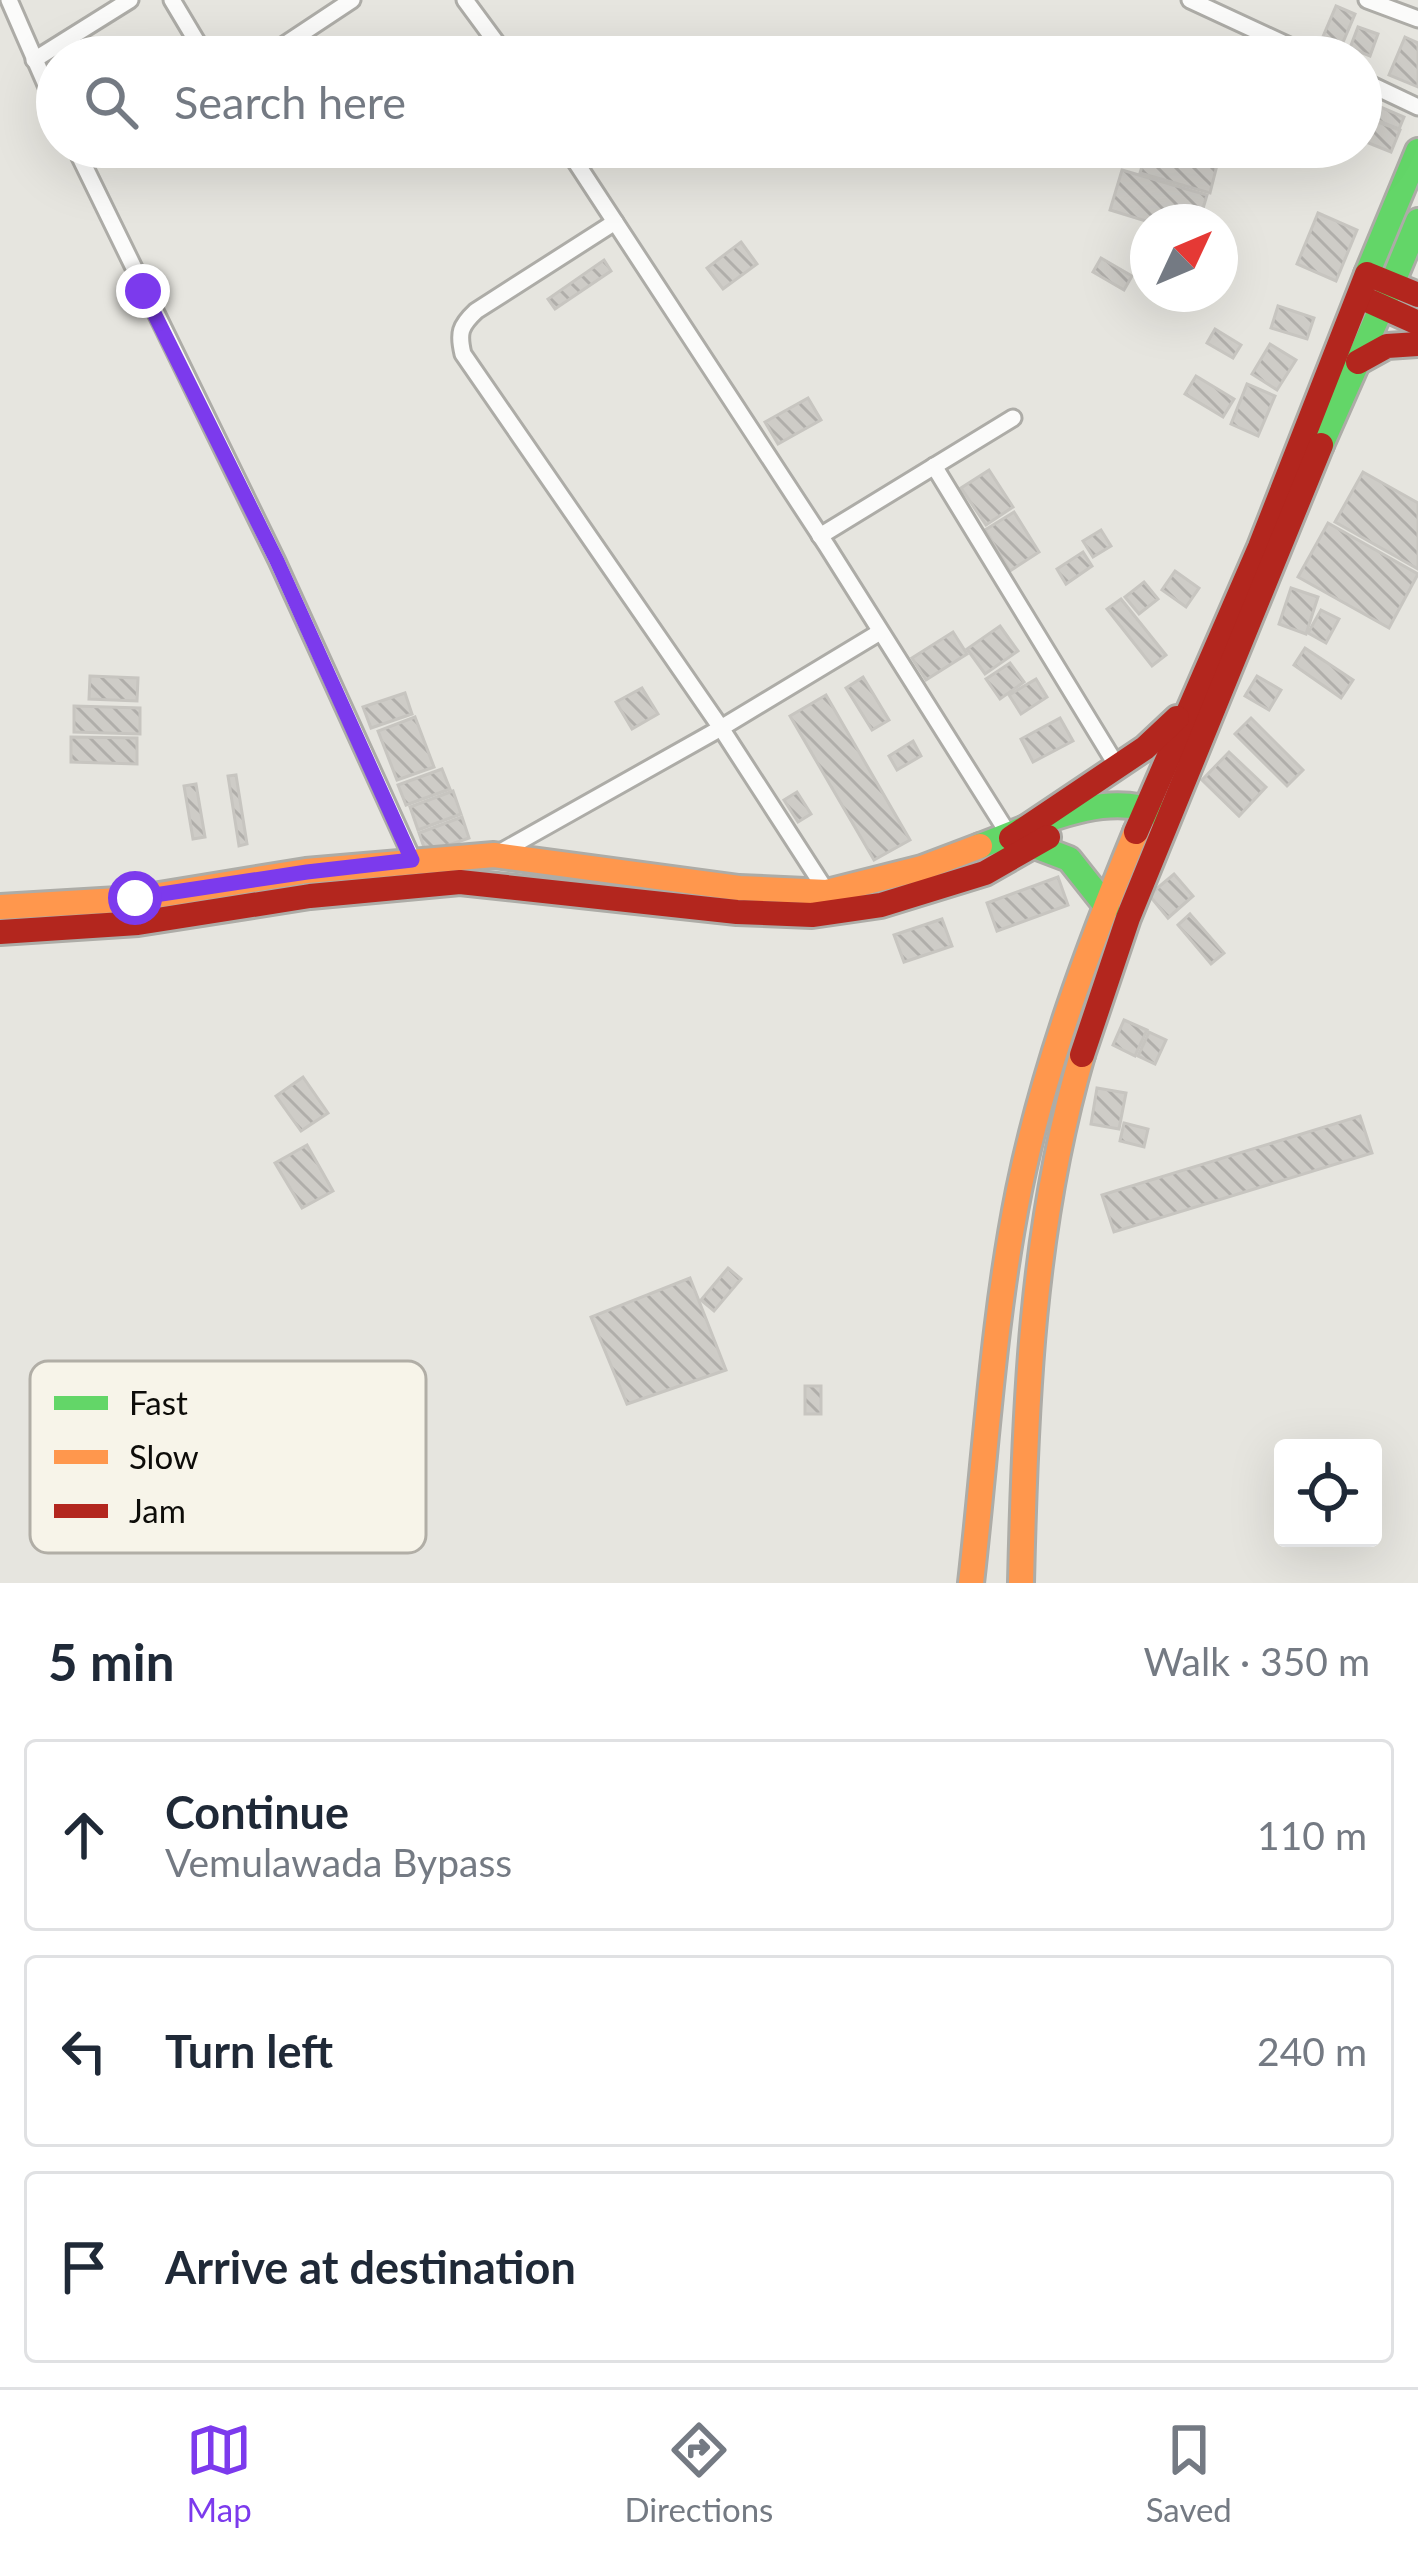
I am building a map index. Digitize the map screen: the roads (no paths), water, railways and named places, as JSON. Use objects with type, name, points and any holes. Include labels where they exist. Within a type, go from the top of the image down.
[{"type":"main road","points":[[1021,1583],[1030,1368],[1058,1149],[1100,1000],[1145,872],[1186,710],[1244,584],[1418,151]]},
{"type":"main road","points":[[971,1583],[1008,1261],[1030,1140],[1073,988],[1107,907],[1154,823],[1418,221]]},
{"type":"main road","points":[[1362,285],[1387,295],[1418,323]]},
{"type":"main road","points":[[1387,295],[1418,295]]},
{"type":"main road","points":[[1358,362],[1387,346],[1418,344]]},
{"type":"main road","points":[[0,932],[138,923],[310,896],[460,882],[737,912],[812,915],[881,904],[985,873],[1145,748],[1186,710]]},
{"type":"main road","points":[[0,907],[135,898],[307,872],[494,856],[739,887],[827,892],[1023,842],[1090,819],[1154,823]]},
{"type":"main road","points":[[1023,842],[1061,851],[1083,872],[1107,907]]},
{"type":"street","points":[[8,0],[36,64]]},
{"type":"street","points":[[72,36],[130,0]]},
{"type":"street","points":[[172,0],[193,36]]},
{"type":"street","points":[[298,36],[352,0]]},
{"type":"street","points":[[465,0],[492,36]]},
{"type":"street","points":[[1190,0],[1268,36]]},
{"type":"street","points":[[1367,0],[1418,19]]},
{"type":"street","points":[[1382,90],[1418,106]]},
{"type":"street","points":[[85,168],[277,561],[412,860]]},
{"type":"street","points":[[584,168],[880,632],[1023,842]]},
{"type":"street","points":[[616,222],[476,311],[462,324],[463,354],[721,728],[827,892]]},
{"type":"street","points":[[820,536],[1013,418]]},
{"type":"street","points":[[934,466],[1117,766]]},
{"type":"street","points":[[494,856],[880,632]]}]
